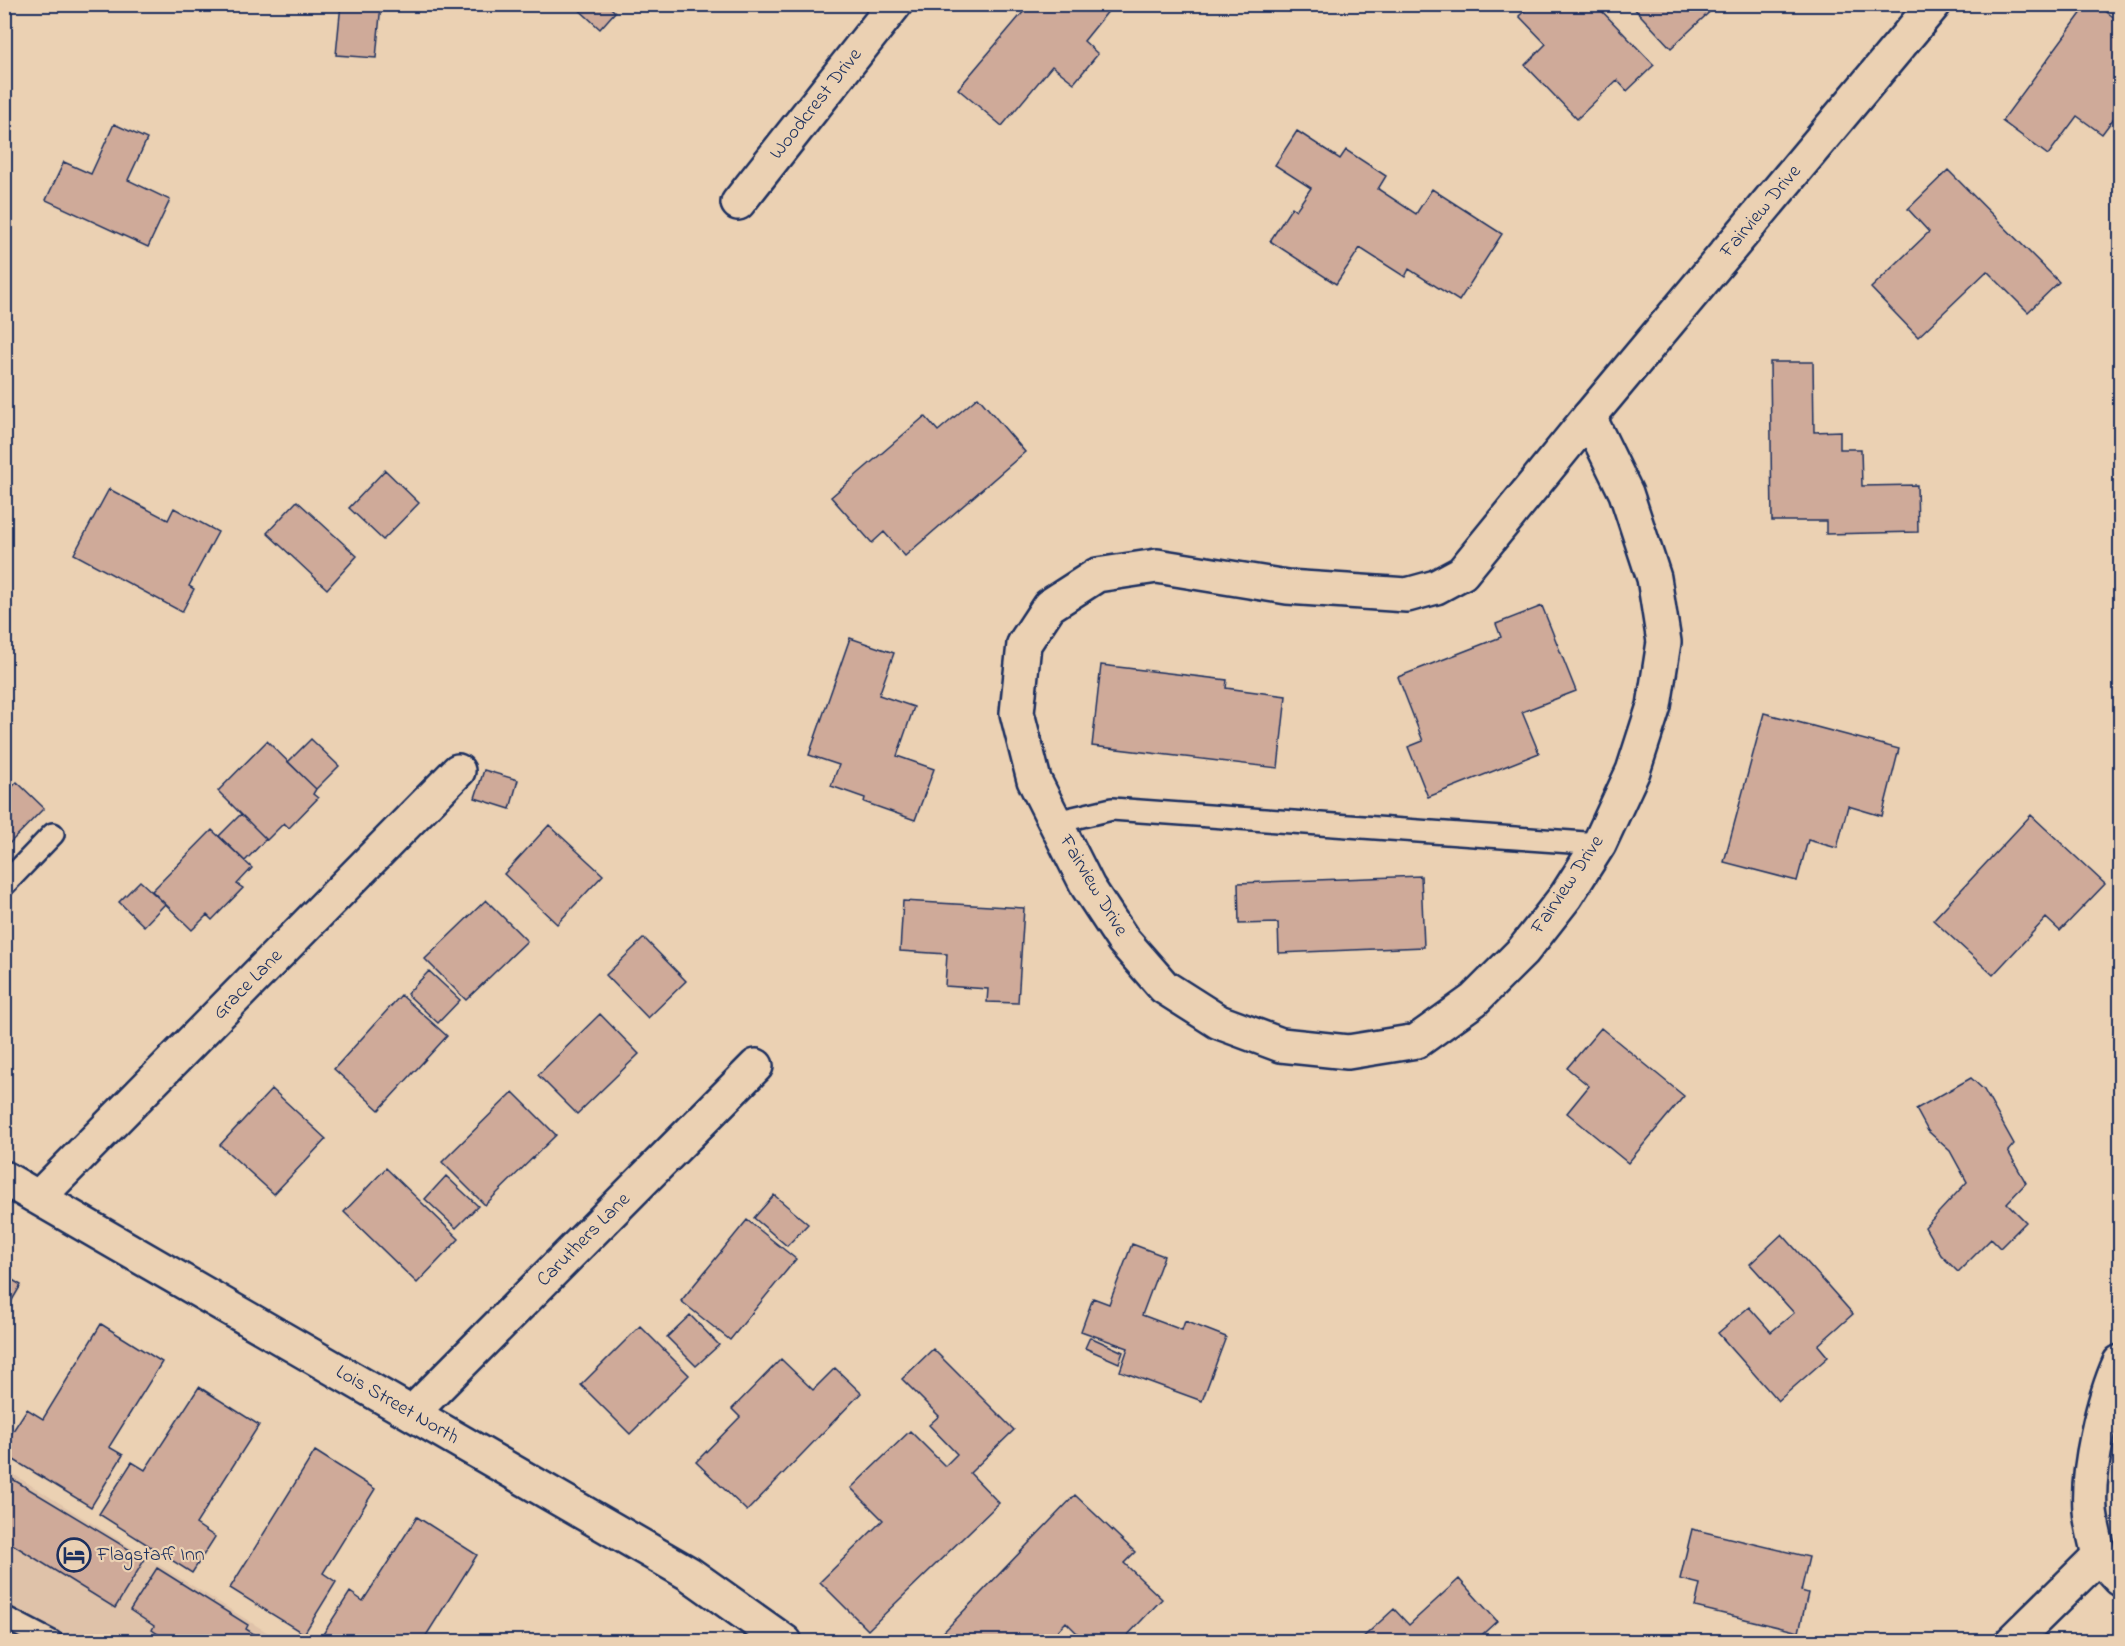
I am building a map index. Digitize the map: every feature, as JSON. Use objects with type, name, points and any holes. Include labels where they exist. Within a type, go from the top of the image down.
[{"type":"street","name":"Woodcrest Drive","points":[[738,203],[895,4]]},
{"type":"street","name":"Fairview Drive","points":[[1589,417],[1626,493],[1654,578],[1664,642],[1654,706],[1633,771],[1599,844],[1566,896],[1523,951],[1474,1000],[1417,1041],[1348,1052],[1281,1045],[1219,1022],[1164,987],[1123,940],[1088,887],[1034,780],[1017,713],[1024,644],[1049,606],[1097,575],[1157,566],[1287,588],[1407,595],[1436,588],[1462,573],[1589,417],[1934,4]]},
{"type":"street","name":"Grace Lane","points":[[39,1197],[458,771]]},
{"type":"street","name":"Caruthers Lane","points":[[412,1413],[756,1066]]},
{"type":"street","name":"Lois Street North","points":[[4,1178],[688,1573],[785,1641]]},
{"type":"street","points":[[2012,1641],[2110,1567],[2090,1510],[2095,1448],[2109,1386],[2121,1362]]},
{"type":"lane","points":[[1056,822],[1112,809],[1599,844]]},
{"type":"lane","points":[[4,885],[53,834]]},
{"type":"lane","points":[[4,1617],[52,1641]]},
{"type":"shaded area","name":"Flagstaff Inn","points":[[5,1469],[281,1641],[5,1641]]},
{"type":"building","points":[[341,4],[381,4],[376,58],[336,55]]},
{"type":"building","points":[[573,4],[607,4],[615,12],[600,29]]},
{"type":"building","points":[[1030,4],[1114,4],[1084,41],[1098,54],[1074,83],[1052,66],[1002,126],[958,89]]},
{"type":"building","points":[[1532,4],[1551,7],[1554,4],[1595,4],[1654,65],[1627,91],[1617,80],[1577,119],[1525,65],[1546,44],[1519,16]]},
{"type":"building","points":[[1630,4],[1718,4],[1671,48]]},
{"type":"building","points":[[2088,4],[2096,4],[2120,22],[2120,110],[2102,134],[2077,116],[2048,155],[2002,121]]},
{"type":"building","points":[[114,124],[147,139],[128,180],[170,200],[148,247],[46,200],[64,162],[91,174]]},
{"type":"building","points":[[1297,131],[1340,159],[1346,150],[1386,176],[1378,189],[1416,214],[1432,189],[1502,234],[1459,301],[1409,269],[1405,277],[1360,248],[1336,284],[1270,241],[1292,207],[1296,210],[1311,188],[1275,165]]},
{"type":"building","points":[[1948,170],[2059,282],[2028,312],[1987,271],[1918,337],[1871,288],[1929,232],[1908,209]]},
{"type":"building","points":[[1770,362],[1813,362],[1814,432],[1840,431],[1840,449],[1861,449],[1862,486],[1917,485],[1918,532],[1826,534],[1826,521],[1772,521]]},
{"type":"building","points":[[978,397],[1025,452],[905,556],[884,532],[872,543],[831,497],[925,416],[938,431]]},
{"type":"building","points":[[385,470],[419,503],[383,540],[349,508]]},
{"type":"building","points":[[109,489],[168,520],[174,508],[218,532],[189,586],[194,589],[182,612],[74,554]]},
{"type":"building","points":[[297,501],[357,556],[327,589],[267,533]]},
{"type":"building","points":[[1542,606],[1576,691],[1522,712],[1539,753],[1428,797],[1408,747],[1423,741],[1398,677],[1501,637],[1496,624]]},
{"type":"building","points":[[850,638],[894,653],[879,695],[914,707],[897,756],[934,769],[915,820],[864,802],[865,798],[831,786],[839,765],[809,755]]},
{"type":"building","points":[[1101,665],[1227,680],[1226,688],[1286,696],[1278,768],[1092,746]]},
{"type":"building","points":[[1764,713],[1899,749],[1882,816],[1848,806],[1837,848],[1808,840],[1797,881],[1724,862]]},
{"type":"building","points":[[311,739],[339,766],[316,789],[288,762]]},
{"type":"building","points":[[267,741],[316,789],[313,794],[318,798],[289,828],[284,823],[267,840],[218,791]]},
{"type":"building","points":[[484,770],[518,780],[510,809],[475,798]]},
{"type":"building","points":[[17,782],[44,808],[4,849],[4,795]]},
{"type":"building","points":[[241,814],[266,839],[245,861],[219,836]]},
{"type":"building","points":[[2031,815],[2105,884],[2060,931],[2046,918],[1993,975],[1933,920]]},
{"type":"building","points":[[549,825],[603,875],[557,924],[504,874]]},
{"type":"building","points":[[212,830],[252,868],[237,884],[243,888],[212,920],[207,915],[192,930],[152,891]]},
{"type":"building","points":[[1421,876],[1424,947],[1279,953],[1278,923],[1239,924],[1238,883]]},
{"type":"building","points":[[140,881],[165,904],[144,926],[119,902]]},
{"type":"building","points":[[486,900],[527,941],[466,1000],[425,959]]},
{"type":"building","points":[[903,901],[1024,908],[1018,1003],[987,1002],[988,989],[945,986],[947,954],[900,951]]},
{"type":"building","points":[[644,938],[686,981],[648,1018],[606,975]]},
{"type":"building","points":[[429,971],[460,1000],[438,1023],[407,994]]},
{"type":"building","points":[[401,995],[447,1036],[379,1110],[334,1069]]},
{"type":"building","points":[[600,1014],[639,1054],[577,1114],[538,1075]]},
{"type":"building","points":[[1601,1028],[1684,1096],[1628,1163],[1567,1113],[1589,1086],[1567,1068]]},
{"type":"building","points":[[1971,1078],[1984,1090],[2014,1144],[2008,1151],[2026,1183],[2007,1203],[2026,1222],[2000,1248],[1991,1239],[1958,1272],[1941,1255],[1925,1227],[1967,1182],[1950,1151],[1928,1131],[1916,1109]]},
{"type":"building","points":[[272,1089],[326,1139],[274,1194],[220,1145]]},
{"type":"building","points":[[513,1092],[556,1135],[485,1205],[442,1162]]},
{"type":"building","points":[[386,1168],[459,1239],[417,1283],[344,1212]]},
{"type":"building","points":[[446,1176],[478,1206],[456,1228],[425,1199]]},
{"type":"building","points":[[774,1195],[808,1224],[787,1246],[754,1218]]},
{"type":"building","points":[[747,1220],[796,1259],[730,1340],[681,1301]]},
{"type":"building","points":[[1782,1234],[1853,1314],[1818,1345],[1828,1357],[1778,1401],[1718,1333],[1749,1307],[1771,1332],[1794,1313],[1750,1264]]},
{"type":"building","points":[[1132,1244],[1164,1256],[1142,1315],[1182,1330],[1185,1321],[1226,1337],[1202,1401],[1120,1371],[1128,1348],[1081,1331],[1093,1298],[1109,1304]]},
{"type":"building","points":[[4,1275],[21,1285],[4,1314]]},
{"type":"building","points":[[690,1315],[719,1345],[696,1366],[667,1337]]},
{"type":"building","points":[[101,1324],[162,1362],[109,1447],[123,1455],[91,1507],[4,1454],[4,1445],[27,1409],[43,1419]]},
{"type":"building","points":[[640,1326],[689,1375],[630,1434],[581,1385]]},
{"type":"building","points":[[1090,1337],[1123,1352],[1119,1363],[1085,1348]]},
{"type":"building","points":[[933,1349],[1014,1430],[970,1473],[999,1503],[868,1630],[820,1582],[883,1520],[851,1488],[910,1431],[945,1466],[957,1454],[929,1425],[939,1416],[902,1379]]},
{"type":"building","points":[[781,1359],[813,1390],[835,1368],[861,1393],[747,1511],[696,1462],[740,1417],[732,1409]]},
{"type":"building","points":[[199,1387],[259,1425],[196,1524],[215,1537],[192,1573],[99,1514],[132,1462],[145,1470]]},
{"type":"building","points":[[315,1451],[375,1489],[323,1573],[336,1582],[304,1634],[230,1588]]},
{"type":"building","points":[[4,1474],[145,1559],[115,1608],[4,1539]]},
{"type":"building","points":[[1075,1495],[1135,1552],[1124,1563],[1162,1599],[1121,1642],[1086,1642],[1066,1622],[1047,1642],[934,1642]]},
{"type":"building","points":[[417,1517],[477,1555],[422,1642],[318,1642],[350,1592],[363,1601]]},
{"type":"building","points":[[1692,1529],[1809,1557],[1801,1591],[1808,1593],[1799,1632],[1695,1607],[1700,1584],[1680,1579]]},
{"type":"building","points":[[157,1568],[248,1625],[246,1629],[260,1638],[257,1642],[170,1642],[152,1630],[154,1626],[130,1610]]},
{"type":"building","points":[[1459,1579],[1497,1621],[1474,1642],[1358,1642],[1394,1609],[1409,1625]]},
{"type":"place","name":"Flagstaff Inn","points":[[74,1555]]}]
